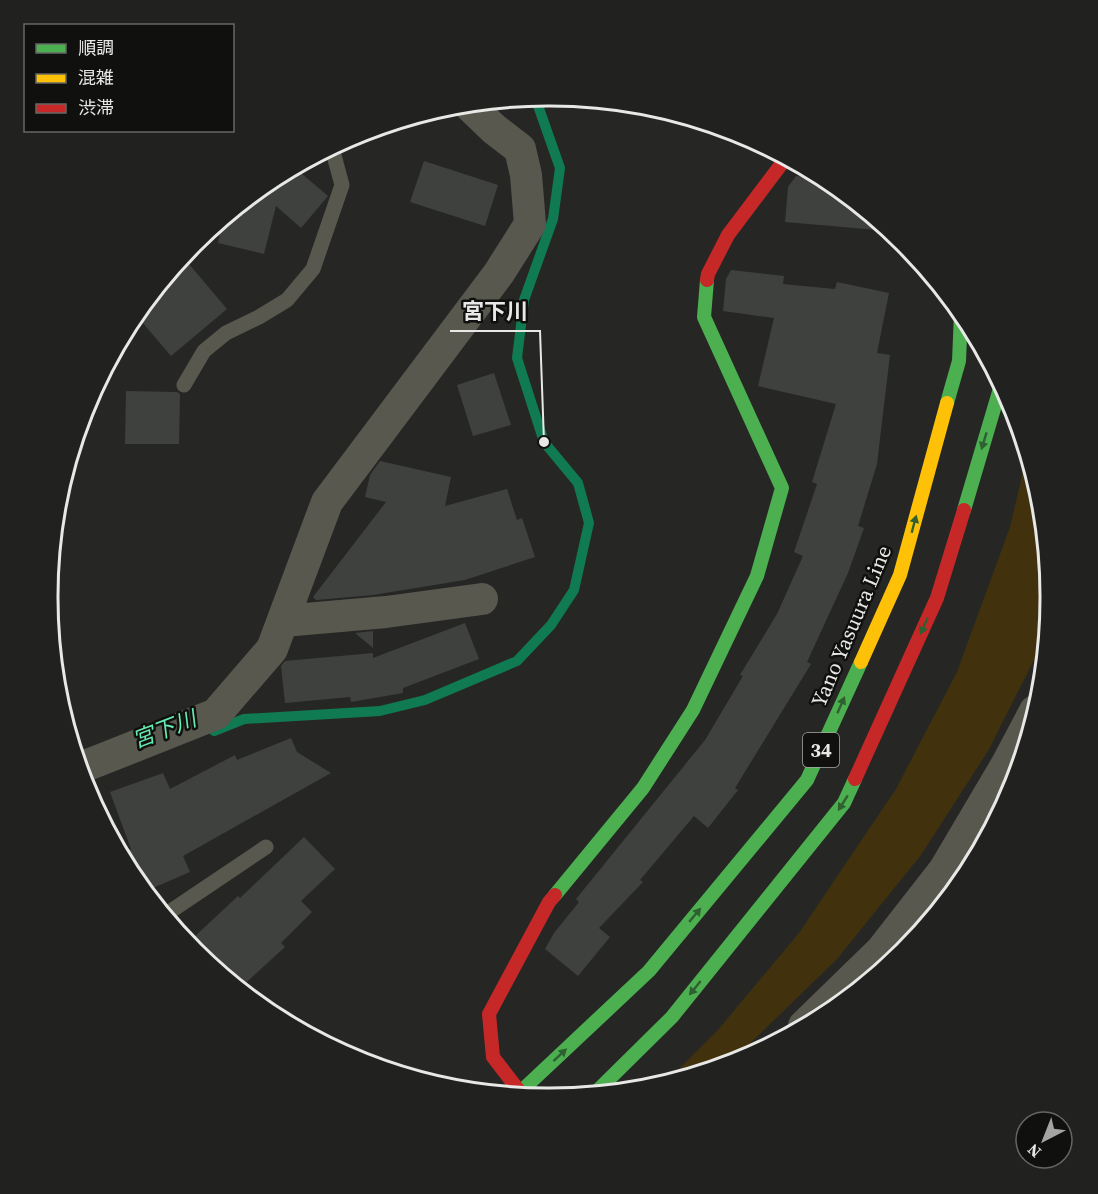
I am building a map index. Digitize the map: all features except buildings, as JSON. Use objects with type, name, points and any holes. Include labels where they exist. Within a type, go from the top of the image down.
[{"type":"main road","points":[[512,1086],[493,1057],[489,1014],[549,902],[643,788],[693,710],[757,576],[782,488],[704,317],[708,274],[728,235],[781,165]]},
{"type":"main road","name":"Yano Yasuura Line","points":[[526,1087],[649,971],[807,780],[900,575],[959,361],[960,330]]},
{"type":"main road","name":"34","points":[[605,1084],[672,1017],[844,803],[936,598],[997,398]]},
{"type":"street","points":[[89,765],[216,714],[272,649],[327,502],[499,273],[530,224],[526,175],[520,149],[477,112]]},
{"type":"street","points":[[282,621],[386,612],[482,599]]},
{"type":"street","points":[[836,995],[953,875],[1015,749]]},
{"type":"lane","points":[[184,385],[204,351],[226,333],[287,300],[312,269],[342,185],[334,156]]},
{"type":"lane","points":[[172,910],[266,847]]},
{"type":"shaded area","points":[[1023,471],[1030,501],[1038,565],[1040,597],[1035,657],[988,751],[921,855],[837,959],[749,1045],[677,1071],[717,1031],[799,933],[896,789],[957,672],[1010,527]]},
{"type":"waterway","name":"宮下川","points":[[214,731],[244,719],[380,711],[425,700],[517,661],[551,625],[574,590],[589,523],[578,483],[544,442],[517,358],[524,300],[553,219],[560,168],[538,107]]},
{"type":"traffic: fast","points":[[555,895],[643,788],[693,710],[757,576],[782,488],[704,317],[707,280]]},
{"type":"traffic: fast","points":[[947,403],[959,361],[960,329]]},
{"type":"traffic: fast","points":[[964,510],[997,398]]},
{"type":"traffic: fast","points":[[526,1087],[649,971],[807,780],[861,662]]},
{"type":"traffic: fast","points":[[604,1084],[672,1017],[844,803],[855,779]]},
{"type":"traffic: slow","points":[[861,662],[900,575],[947,403]]},
{"type":"traffic: jam","points":[[707,280],[728,235],[781,165]]},
{"type":"traffic: jam","points":[[855,779],[937,598],[964,510]]},
{"type":"traffic: jam","points":[[515,1086],[493,1057],[489,1014],[549,902],[555,895]]},
{"type":"place","name":"宮下川","points":[[544,442]]}]
